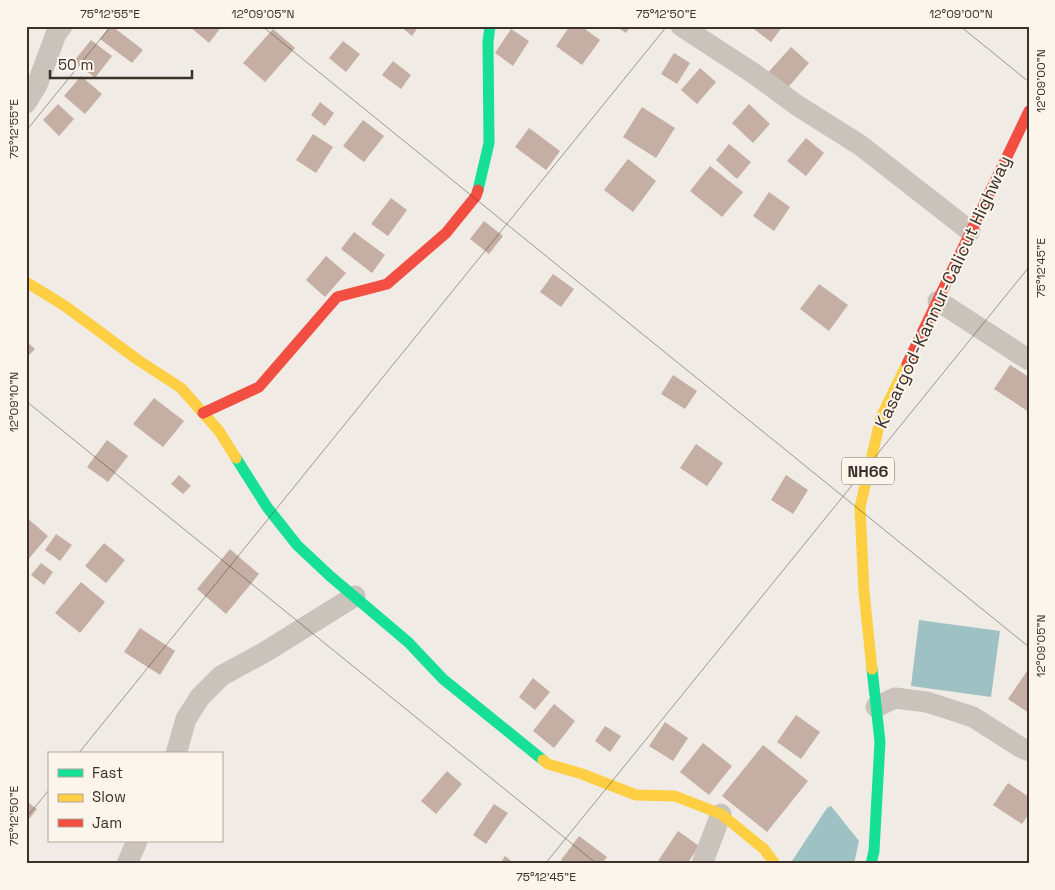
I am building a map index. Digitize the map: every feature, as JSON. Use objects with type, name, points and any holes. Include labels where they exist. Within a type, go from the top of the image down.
[{"type":"main road","points":[[203,413],[259,387],[337,297],[387,284],[446,233],[476,196],[489,143],[488,42],[490,26]]},
{"type":"main road","name":"Kasargod-Kannur-Calicut Highway","points":[[872,864],[880,742],[864,592],[860,507],[881,417],[938,301],[970,230],[1029,112]]},
{"type":"main road","points":[[26,282],[65,306],[138,360],[181,388],[219,431],[267,507],[297,545],[330,576],[408,642],[442,678],[548,764],[582,774],[636,795],[676,796],[720,814],[764,849],[775,864]]},
{"type":"street","points":[[26,103],[37,85],[56,34],[62,26]]},
{"type":"street","points":[[681,26],[860,146],[970,230]]},
{"type":"street","points":[[938,301],[1029,360]]},
{"type":"street","points":[[177,752],[186,719],[200,697],[221,676],[265,652],[355,596]]},
{"type":"street","points":[[876,707],[895,698],[927,702],[973,717],[1029,751]]},
{"type":"street","points":[[702,864],[720,814]]},
{"type":"street","points":[[127,864],[137,842]]},
{"type":"water","points":[[919,620],[1000,631],[991,697],[911,686]]},
{"type":"water","points":[[831,806],[859,841],[854,864],[790,864],[827,808]]},
{"type":"building","points":[[110,26],[143,50],[132,63],[100,39]]},
{"type":"building","points":[[189,26],[222,26],[209,43]]},
{"type":"building","points":[[400,26],[419,26],[412,36]]},
{"type":"building","points":[[570,26],[581,26],[600,40],[582,65],[556,46]]},
{"type":"building","points":[[615,26],[631,26],[626,33]]},
{"type":"building","points":[[750,26],[783,26],[771,42]]},
{"type":"building","points":[[273,29],[295,48],[265,82],[243,63]]},
{"type":"building","points":[[511,29],[529,41],[513,66],[495,53]]},
{"type":"building","points":[[91,40],[112,56],[95,78],[74,61]]},
{"type":"building","points":[[343,41],[360,54],[346,72],[329,58]]},
{"type":"building","points":[[791,47],[809,63],[785,91],[766,75]]},
{"type":"building","points":[[674,53],[690,63],[677,84],[661,74]]},
{"type":"building","points":[[393,61],[411,75],[401,89],[382,75]]},
{"type":"building","points":[[700,68],[716,82],[697,104],[681,90]]},
{"type":"building","points":[[81,76],[102,94],[85,114],[64,96]]},
{"type":"building","points":[[320,102],[334,113],[325,126],[311,115]]},
{"type":"building","points":[[58,104],[74,119],[59,136],[43,120]]},
{"type":"building","points":[[749,104],[770,124],[753,143],[732,123]]},
{"type":"building","points":[[642,107],[675,128],[656,158],[623,137]]},
{"type":"building","points":[[363,120],[384,136],[364,162],[343,146]]},
{"type":"building","points":[[529,128],[560,151],[546,170],[515,147]]},
{"type":"building","points":[[313,134],[333,147],[316,173],[296,160]]},
{"type":"building","points":[[806,138],[824,153],[806,176],[787,161]]},
{"type":"building","points":[[729,144],[751,162],[737,179],[716,160]]},
{"type":"building","points":[[628,159],[656,181],[633,212],[604,190]]},
{"type":"building","points":[[710,166],[743,192],[722,217],[690,191]]},
{"type":"building","points":[[769,192],[790,207],[774,231],[753,216]]},
{"type":"building","points":[[391,198],[407,210],[388,236],[371,224]]},
{"type":"building","points":[[484,221],[503,236],[489,254],[470,239]]},
{"type":"building","points":[[354,232],[385,255],[372,273],[341,249]]},
{"type":"building","points":[[326,256],[346,273],[325,297],[306,280]]},
{"type":"building","points":[[553,274],[574,289],[561,307],[540,292]]},
{"type":"building","points":[[819,284],[848,305],[829,331],[800,309]]},
{"type":"building","points":[[26,341],[35,349],[26,358]]},
{"type":"building","points":[[1010,365],[1029,377],[1029,412],[994,389]]},
{"type":"building","points":[[673,375],[697,391],[685,409],[661,394]]},
{"type":"building","points":[[154,398],[184,421],[163,447],[133,424]]},
{"type":"building","points":[[107,440],[128,456],[108,482],[87,467]]},
{"type":"building","points":[[696,444],[723,463],[707,486],[680,468]]},
{"type":"building","points":[[179,475],[191,486],[183,494],[171,484]]},
{"type":"building","points":[[786,475],[808,490],[793,514],[771,500]]},
{"type":"building","points":[[26,517],[48,536],[26,562]]},
{"type":"building","points":[[56,534],[72,545],[60,561],[45,550]]},
{"type":"building","points":[[104,543],[125,560],[106,583],[85,566]]},
{"type":"building","points":[[230,549],[259,574],[226,614],[197,589]]},
{"type":"building","points":[[41,563],[53,572],[44,585],[31,575]]},
{"type":"building","points":[[81,582],[105,602],[80,633],[55,613]]},
{"type":"building","points":[[140,628],[175,651],[160,675],[124,652]]},
{"type":"building","points":[[1029,668],[1029,713],[1008,699]]},
{"type":"building","points":[[533,678],[550,692],[535,710],[519,697]]},
{"type":"building","points":[[554,704],[575,721],[554,748],[533,731]]},
{"type":"building","points":[[796,715],[820,732],[801,759],[777,742]]},
{"type":"building","points":[[665,722],[688,738],[673,761],[649,746]]},
{"type":"building","points":[[605,726],[621,736],[610,752],[595,741]]},
{"type":"building","points":[[703,743],[732,766],[709,795],[680,772]]},
{"type":"building","points":[[763,745],[808,781],[767,832],[722,796]]},
{"type":"building","points":[[447,771],[462,784],[436,814],[421,801]]},
{"type":"building","points":[[1008,783],[1029,797],[1029,814],[1022,824],[993,805]]},
{"type":"building","points":[[26,801],[37,809],[30,818],[26,815]]},
{"type":"building","points":[[494,804],[508,813],[486,844],[473,835]]},
{"type":"building","points":[[678,831],[699,846],[687,864],[656,864]]},
{"type":"building","points":[[579,836],[607,857],[602,864],[567,864],[561,860]]},
{"type":"building","points":[[505,856],[515,864],[500,864]]},
{"type":"traffic: fast","points":[[478,190],[489,143],[488,42],[490,26]]},
{"type":"traffic: fast","points":[[236,458],[267,507],[297,545],[330,576],[408,642],[443,679],[543,760]]},
{"type":"traffic: fast","points":[[871,864],[874,851],[880,742],[872,669]]},
{"type":"traffic: slow","points":[[26,282],[65,306],[138,360],[181,388],[219,431],[236,458]]},
{"type":"traffic: slow","points":[[872,669],[864,592],[860,507],[881,417],[907,364]]},
{"type":"traffic: slow","points":[[543,760],[548,764],[582,774],[636,795],[675,796],[721,814],[764,849],[775,864]]},
{"type":"traffic: jam","points":[[907,364],[1029,111]]},
{"type":"traffic: jam","points":[[203,413],[259,387],[337,297],[387,284],[446,233],[476,196],[478,190]]}]
